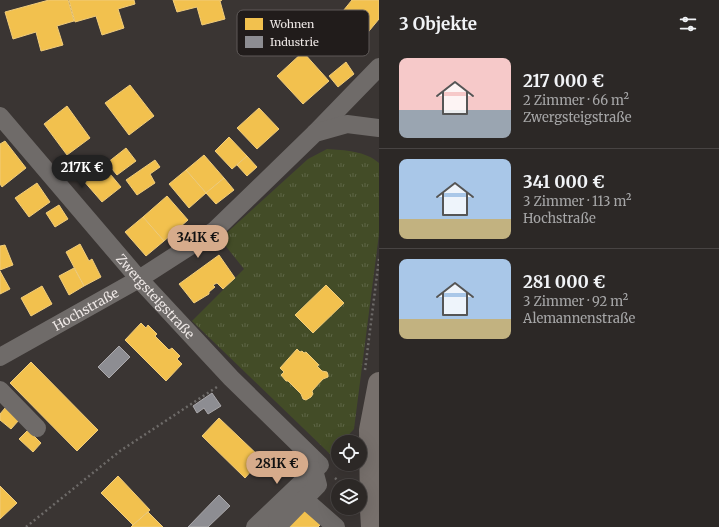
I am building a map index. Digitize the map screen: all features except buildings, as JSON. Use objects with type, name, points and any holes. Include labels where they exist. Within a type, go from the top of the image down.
[{"type":"main road","points":[[372,377],[370,430],[372,527]]},
{"type":"street","name":"Hochstraße","points":[[0,357],[139,279],[215,230],[315,133],[379,67]]},
{"type":"street","name":"Zwergsteigstraße","points":[[0,117],[139,279],[317,468]]},
{"type":"street","name":"Hochstraße","points":[[315,133],[347,124],[379,128]]},
{"type":"street","points":[[0,390],[37,428]]},
{"type":"street","points":[[277,527],[318,485],[317,468]]},
{"type":"street","points":[[255,527],[317,468]]},
{"type":"street","points":[[304,499],[336,527]]},
{"type":"path","points":[[372,377],[379,259]]},
{"type":"path","points":[[26,527],[120,451],[231,378]]},
{"type":"green space","points":[[327,149],[361,154],[374,159],[379,163],[379,234],[354,429],[348,435],[331,435],[331,455],[192,321],[244,269],[220,239],[308,159]]}]
